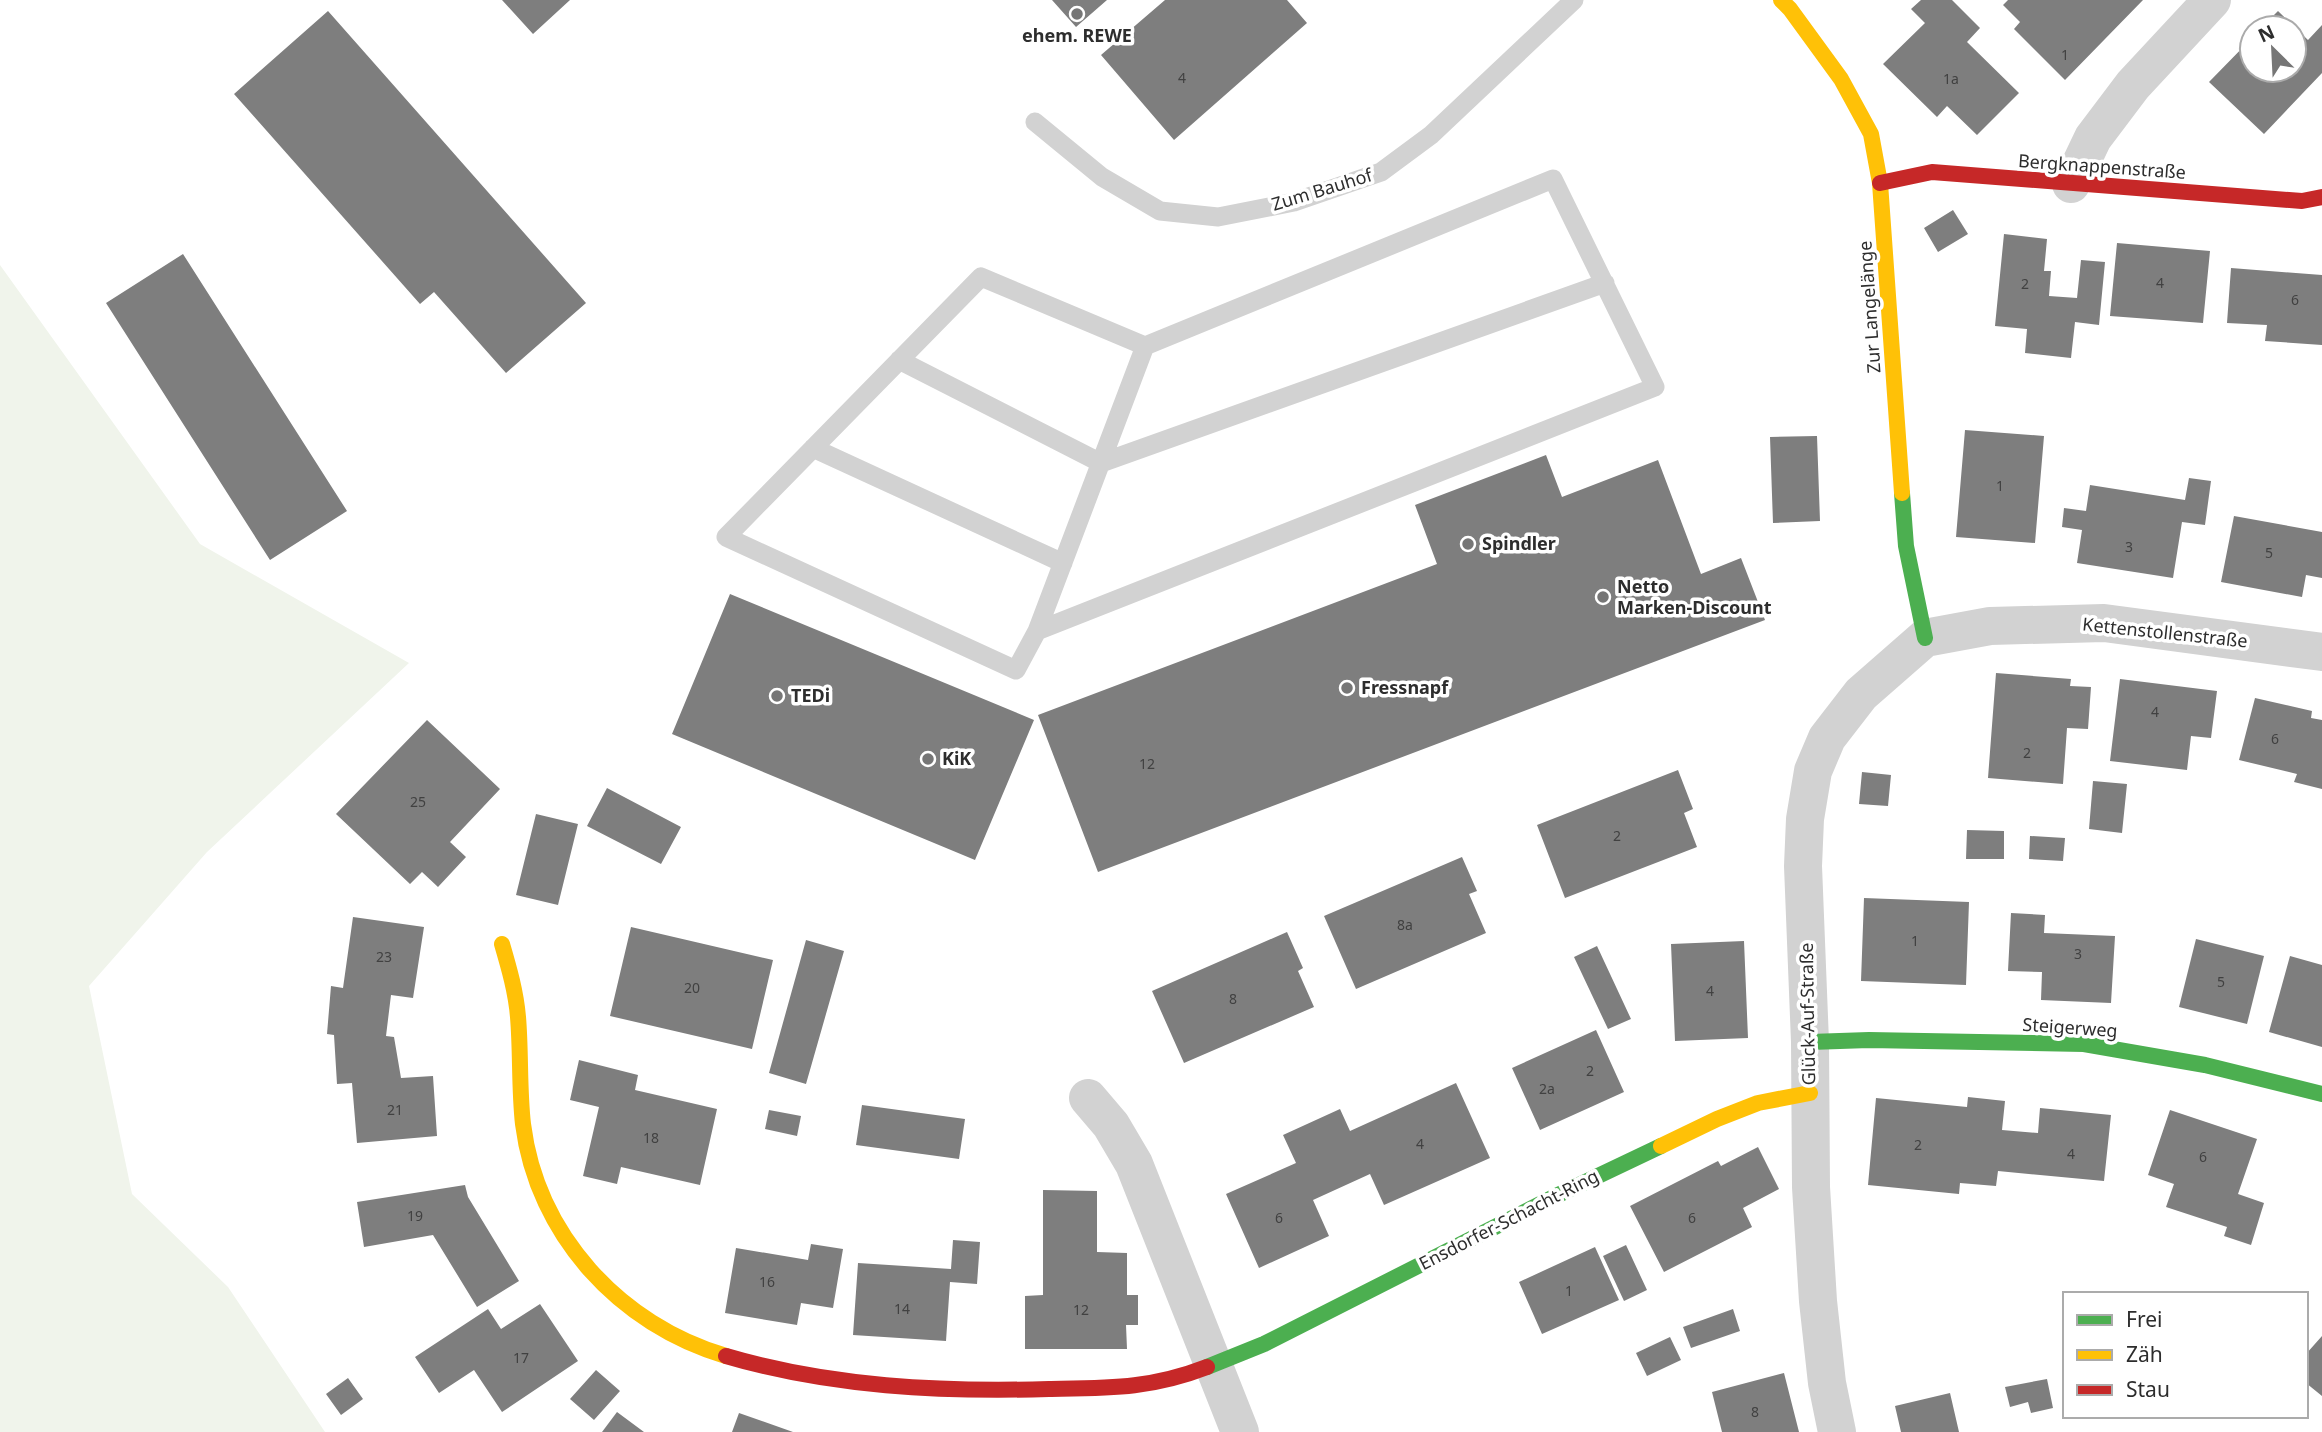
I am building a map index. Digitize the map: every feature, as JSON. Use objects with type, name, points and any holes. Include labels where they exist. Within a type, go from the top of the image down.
[{"type":"street","name":"Zur Langelänge","points":[[1781,0],[1841,79],[1871,134],[1880,184],[1906,546],[1925,638]]},
{"type":"street","points":[[2071,184],[2093,138],[2133,85],[2212,0]]},
{"type":"street","name":"Bergknappenstraße","points":[[1880,184],[1932,173],[2302,201],[2322,197]]},
{"type":"street","name":"Kettenstollenstraße","points":[[1925,638],[1990,626],[2104,623],[2322,652]]},
{"type":"street","name":"Glück-Auf-Straße","points":[[1837,1432],[1827,1383],[1818,1301],[1811,1187],[1810,1042],[1803,866],[1805,818],[1813,771],[1827,738],[1861,694],[1925,638]]},
{"type":"street","name":"Ensdorfer-Schacht-Ring","points":[[502,944],[516,1003],[522,1116],[532,1168],[549,1210],[576,1253],[609,1291],[654,1327],[711,1352],[783,1372],[875,1385],[1005,1391],[1115,1387],[1167,1381],[1215,1365],[1264,1344],[1558,1195],[1717,1119],[1758,1102],[1810,1093]]},
{"type":"street","name":"Steigerweg","points":[[1810,1042],[1869,1040],[2084,1044],[2205,1065],[2322,1094]]},
{"type":"street","points":[[1088,1098],[1111,1125],[1134,1164],[1240,1432]]},
{"type":"lane","name":"Zum Bauhof","points":[[1035,121],[1102,177],[1160,211],[1218,217],[1294,202],[1381,172],[1431,135],[1574,0]]},
{"type":"lane","points":[[1037,631],[1655,387],[1553,179],[1145,346],[981,277],[726,537],[1016,670],[1037,631],[1145,346]]},
{"type":"lane","points":[[899,360],[1101,463],[1605,283]]},
{"type":"lane","points":[[813,448],[1063,563]]},
{"type":"shaded area","points":[[0,265],[200,544],[409,663],[207,852],[89,986],[132,1194],[228,1287],[325,1432],[0,1432]]},
{"type":"building","points":[[502,0],[570,0],[533,34]]},
{"type":"building","name":"ehem. REWE","points":[[1052,0],[1107,0],[1076,27]]},
{"type":"building","points":[[1165,0],[1287,0],[1307,23],[1174,140],[1101,55]]},
{"type":"building","points":[[1921,0],[1952,0],[1980,28],[1967,42],[2019,93],[1977,135],[1947,106],[1937,117],[1883,64],[1925,23],[1911,9]]},
{"type":"building","points":[[2008,0],[2143,0],[2065,80],[2014,29],[2020,22],[2003,5]]},
{"type":"building","points":[[328,11],[586,303],[506,373],[434,292],[420,304],[234,94]]},
{"type":"building","points":[[2322,25],[2322,73],[2264,134],[2209,82],[2238,52],[2238,84],[2308,84],[2308,40]]},
{"type":"building","points":[[1953,210],[1968,234],[1938,252],[1924,228]]},
{"type":"building","points":[[2004,234],[2047,239],[2044,271],[2051,271],[2049,296],[2077,298],[2081,260],[2105,262],[2099,325],[2075,322],[2071,358],[2025,353],[2027,329],[1995,326]]},
{"type":"building","points":[[2117,243],[2210,251],[2203,323],[2110,316]]},
{"type":"building","points":[[183,254],[347,511],[270,560],[106,303]]},
{"type":"building","points":[[2231,268],[2322,275],[2322,345],[2265,341],[2267,325],[2227,323]]},
{"type":"building","points":[[1965,430],[2044,436],[2035,543],[1956,537]]},
{"type":"building","points":[[1817,436],[1820,521],[1773,523],[1770,437]]},
{"type":"building","points":[[1546,455],[1562,497],[1658,460],[1701,574],[1741,558],[1765,620],[1098,872],[1038,715],[1437,564],[1415,505]]},
{"type":"building","points":[[2189,478],[2211,481],[2205,525],[2182,522],[2173,578],[2077,563],[2082,530],[2062,527],[2064,508],[2086,511],[2090,485],[2185,500]]},
{"type":"building","points":[[2234,516],[2322,532],[2322,578],[2306,575],[2302,597],[2221,582]]},
{"type":"building","points":[[730,594],[1034,720],[975,860],[672,734]]},
{"type":"building","points":[[1996,673],[2071,679],[2070,686],[2091,687],[2088,729],[2067,728],[2063,784],[1988,778]]},
{"type":"building","points":[[2120,679],[2217,691],[2211,738],[2191,736],[2187,770],[2110,761]]},
{"type":"building","points":[[2255,698],[2312,711],[2311,718],[2322,720],[2322,789],[2294,782],[2297,774],[2239,760]]},
{"type":"building","points":[[427,720],[500,789],[450,842],[466,857],[438,887],[422,872],[410,884],[336,814]]},
{"type":"building","points":[[1678,770],[1693,809],[1684,813],[1697,847],[1565,898],[1537,825]]},
{"type":"building","points":[[1862,772],[1891,775],[1888,806],[1859,804]]},
{"type":"building","points":[[2093,781],[2127,784],[2122,833],[2089,829]]},
{"type":"building","points":[[607,788],[681,827],[661,864],[587,826]]},
{"type":"building","points":[[536,814],[578,824],[558,905],[516,895]]},
{"type":"building","points":[[1967,830],[2004,831],[2004,859],[1966,859]]},
{"type":"building","points":[[2030,836],[2065,838],[2063,861],[2029,859]]},
{"type":"building","points":[[1462,857],[1477,891],[1469,894],[1486,933],[1356,989],[1324,916]]},
{"type":"building","points":[[1864,898],[1969,902],[1966,985],[1861,981]]},
{"type":"building","points":[[2011,913],[2045,915],[2044,933],[2115,936],[2111,1003],[2041,1000],[2042,972],[2008,971]]},
{"type":"building","points":[[353,917],[424,927],[413,998],[391,995],[386,1036],[394,1037],[401,1078],[433,1076],[437,1136],[357,1143],[352,1083],[337,1084],[334,1035],[327,1034],[331,986],[343,988]]},
{"type":"building","points":[[631,927],[773,960],[752,1049],[610,1016]]},
{"type":"building","points":[[1287,932],[1303,968],[1298,971],[1314,1007],[1184,1063],[1152,991]]},
{"type":"building","points":[[2196,939],[2264,956],[2247,1024],[2179,1007]]},
{"type":"building","points":[[806,940],[844,951],[806,1084],[769,1073]]},
{"type":"building","points":[[1744,941],[1748,1038],[1675,1041],[1671,944]]},
{"type":"building","points":[[1597,946],[1631,1019],[1608,1029],[1574,957]]},
{"type":"building","points":[[2290,956],[2322,965],[2322,1047],[2269,1032]]},
{"type":"building","points":[[1596,1030],[1624,1092],[1540,1130],[1512,1068]]},
{"type":"building","points":[[579,1060],[638,1075],[635,1090],[717,1109],[700,1185],[621,1167],[617,1184],[583,1176],[599,1107],[570,1100]]},
{"type":"building","points":[[1456,1083],[1490,1158],[1384,1205],[1370,1174],[1313,1200],[1329,1236],[1259,1268],[1226,1194],[1296,1163],[1283,1135],[1340,1109],[1350,1131]]},
{"type":"building","points":[[1968,1097],[2005,1101],[2002,1130],[2038,1133],[2040,1108],[2111,1115],[2104,1181],[1998,1171],[1996,1186],[1960,1183],[1959,1194],[1868,1185],[1876,1098],[1967,1107]]},
{"type":"building","points":[[862,1105],[965,1119],[959,1159],[856,1145]]},
{"type":"building","points":[[769,1110],[801,1116],[797,1136],[765,1129]]},
{"type":"building","points":[[2170,1110],[2257,1139],[2238,1194],[2264,1203],[2251,1245],[2224,1236],[2227,1227],[2166,1207],[2174,1184],[2148,1175]]},
{"type":"building","points":[[1758,1147],[1779,1189],[1743,1208],[1752,1227],[1664,1272],[1630,1206],[1718,1161],[1721,1166]]},
{"type":"building","points":[[465,1185],[468,1197],[519,1281],[477,1307],[433,1235],[364,1247],[357,1202]]},
{"type":"building","points":[[1043,1190],[1097,1191],[1097,1252],[1127,1253],[1127,1295],[1138,1295],[1138,1325],[1126,1325],[1127,1349],[1025,1349],[1025,1296],[1043,1295]]},
{"type":"building","points":[[953,1240],[980,1242],[977,1284],[950,1282],[946,1341],[853,1335],[858,1263],[951,1269]]},
{"type":"building","points":[[811,1244],[843,1249],[833,1308],[801,1303],[797,1325],[725,1313],[736,1248],[808,1260]]},
{"type":"building","points":[[1626,1245],[1647,1290],[1624,1301],[1603,1256]]},
{"type":"building","points":[[1595,1247],[1619,1300],[1542,1334],[1519,1282]]},
{"type":"building","points":[[540,1304],[578,1361],[502,1412],[474,1370],[439,1393],[415,1357],[488,1309],[501,1329]]},
{"type":"building","points":[[1733,1309],[1740,1331],[1691,1348],[1683,1327]]},
{"type":"building","points":[[2322,1336],[2322,1396],[2308,1385],[2308,1352]]},
{"type":"building","points":[[1670,1337],[1681,1360],[1647,1376],[1636,1353]]},
{"type":"building","points":[[596,1370],[620,1391],[594,1420],[570,1399]]},
{"type":"building","points":[[1784,1373],[1799,1432],[1722,1432],[1712,1392]]},
{"type":"building","points":[[348,1378],[363,1399],[341,1415],[326,1394]]},
{"type":"building","points":[[2047,1379],[2053,1408],[2031,1413],[2028,1402],[2010,1407],[2005,1387]]},
{"type":"building","points":[[1950,1393],[1959,1432],[1901,1432],[1895,1406]]},
{"type":"building","points":[[617,1412],[644,1432],[602,1432]]},
{"type":"building","points":[[739,1413],[793,1432],[732,1432]]},
{"type":"traffic: fast","points":[[1902,493],[1906,546],[1925,638]]},
{"type":"traffic: fast","points":[[1810,1042],[1869,1040],[2084,1044],[2205,1065],[2322,1094]]},
{"type":"traffic: fast","points":[[1207,1367],[1264,1344],[1558,1195],[1661,1146]]},
{"type":"traffic: slow","points":[[1781,0],[1841,79],[1871,134],[1880,183],[1902,493]]},
{"type":"traffic: slow","points":[[502,944],[517,1008],[523,1124],[531,1165],[546,1203],[565,1238],[590,1270],[619,1298],[652,1322],[687,1342],[726,1356]]},
{"type":"traffic: slow","points":[[1661,1146],[1758,1103],[1810,1093]]},
{"type":"traffic: jam","points":[[1880,183],[1932,172],[2302,201],[2322,197]]},
{"type":"traffic: jam","points":[[726,1356],[805,1375],[846,1381],[927,1388],[1008,1390],[1129,1386],[1167,1380],[1207,1367]]},
{"type":"place","name":"ehem. REWE","points":[[1077,14]]},
{"type":"place","name":"Spindler","points":[[1468,544]]},
{"type":"place","name":"Netto Marken-Discount","points":[[1603,597]]},
{"type":"place","name":"Fressnapf","points":[[1347,688]]},
{"type":"place","name":"TEDi","points":[[777,696]]},
{"type":"place","name":"KiK","points":[[928,759]]}]
